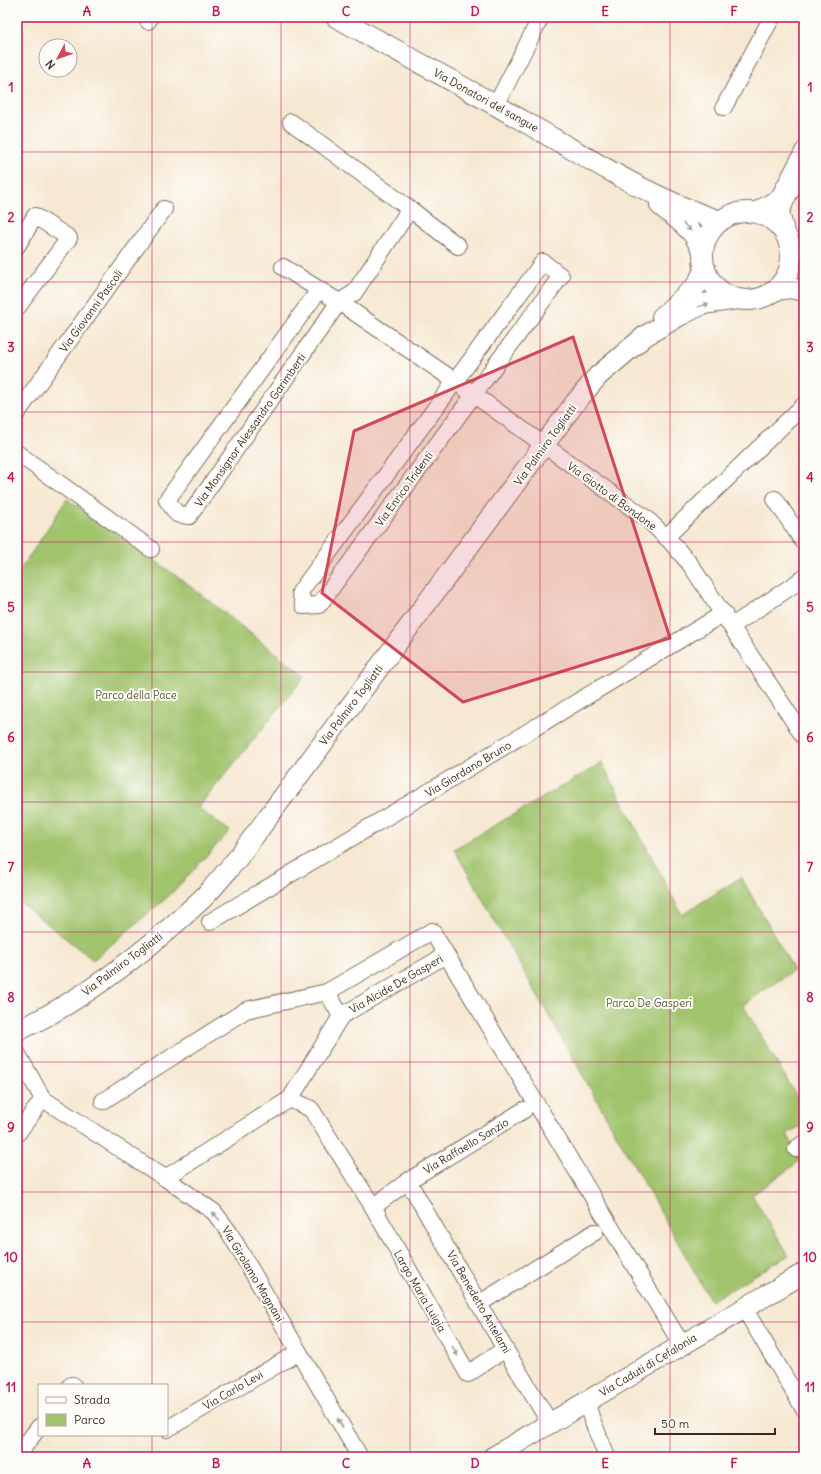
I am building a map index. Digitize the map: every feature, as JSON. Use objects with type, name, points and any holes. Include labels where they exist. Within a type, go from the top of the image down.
[{"type":"street","name":"Via Donatori del sangue","points":[[336,17],[496,105],[635,185],[694,212],[720,221]]},
{"type":"street","points":[[496,105],[542,17]]},
{"type":"street","points":[[724,107],[772,17]]},
{"type":"street","points":[[291,122],[458,246]]},
{"type":"street","points":[[754,212],[779,197],[804,150]]},
{"type":"street","points":[[790,245],[781,212],[788,196],[800,176],[804,178]]},
{"type":"street","name":"Via Donatori del sangue","points":[[635,185],[682,223],[693,234],[704,259]]},
{"type":"street","name":"Via Giovanni Pascoli","points":[[17,413],[164,209]]},
{"type":"street","name":"Via Monsignor Alessandro Garimberti","points":[[320,290],[167,500],[177,514],[189,516],[339,302],[354,293],[410,209]]},
{"type":"street","name":"Via Palmiro Togliatti","points":[[17,1031],[44,1018],[147,947],[208,891],[237,859],[353,701],[545,447],[576,403],[598,376],[645,336],[664,314],[697,285],[704,259],[706,240],[720,221],[730,215],[741,212],[754,212],[768,217],[780,226],[804,268]]},
{"type":"street","points":[[17,246],[35,216],[69,238],[17,308]]},
{"type":"street","name":"Via Palmiro Togliatti","points":[[645,336],[703,304],[738,299],[751,300],[764,297],[776,290],[788,273],[791,262],[790,245]]},
{"type":"street","name":"Via Palmiro Togliatti","points":[[704,259],[709,279],[726,295],[738,299]]},
{"type":"street","name":"Via Enrico Tridenti","points":[[543,262],[561,276],[319,605],[304,606],[300,592],[455,381],[543,262]]},
{"type":"street","name":"Via Giotto di Bondone","points":[[284,266],[455,381],[647,519],[666,537],[690,564],[802,727]]},
{"type":"street","name":"Via Palmiro Togliatti","points":[[776,290],[790,288],[804,291]]},
{"type":"street","points":[[666,537],[804,405]]},
{"type":"street","points":[[17,454],[151,549]]},
{"type":"street","points":[[775,499],[804,543]]},
{"type":"street","points":[[728,620],[804,578]]},
{"type":"street","name":"Via Giordano Bruno","points":[[210,922],[432,790],[728,620]]},
{"type":"street","name":"Via Alcide De Gasperi","points":[[103,1101],[246,1010],[328,992],[432,930],[446,955],[341,1016],[290,1099],[165,1178]]},
{"type":"street","points":[[446,955],[682,1345]]},
{"type":"street","name":"Via Alcide De Gasperi","points":[[328,992],[341,1016]]},
{"type":"street","name":"Via Girolamo Magnani","points":[[17,1053],[43,1099],[165,1178],[214,1212],[225,1227],[360,1457]]},
{"type":"street","points":[[17,1134],[43,1099]]},
{"type":"street","points":[[290,1099],[311,1109],[373,1207],[408,1181]]},
{"type":"street","name":"Via Raffaello Sanzio","points":[[408,1181],[524,1110]]},
{"type":"street","name":"Via Benedetto Antelami","points":[[408,1181],[480,1303],[505,1349],[550,1422]]},
{"type":"street","name":"Largo Maria Luigia","points":[[373,1207],[468,1374],[505,1349]]},
{"type":"street","points":[[480,1303],[595,1232]]},
{"type":"street","name":"Via Caduti di Cefalonia","points":[[492,1457],[513,1451],[550,1422],[804,1273]]},
{"type":"street","points":[[744,1308],[804,1408]]},
{"type":"street","name":"Via Carlo Levi","points":[[168,1428],[299,1352]]},
{"type":"street","points":[[586,1401],[607,1457]]},
{"type":"street","points":[[17,1456],[38,1428]]},
{"type":"highlighted area","points":[[573,337],[670,638],[463,702],[322,593],[354,431]]},
{"type":"green space","name":"Parco della Pace","points":[[67,499],[181,579],[305,676],[198,808],[230,831],[170,895],[93,960],[17,900],[17,575]]},
{"type":"green space","name":"Parco De Gasperi","points":[[602,763],[682,915],[741,877],[794,970],[743,1005],[804,1109],[804,1125],[787,1133],[800,1161],[752,1195],[789,1255],[711,1301],[454,849]]}]
